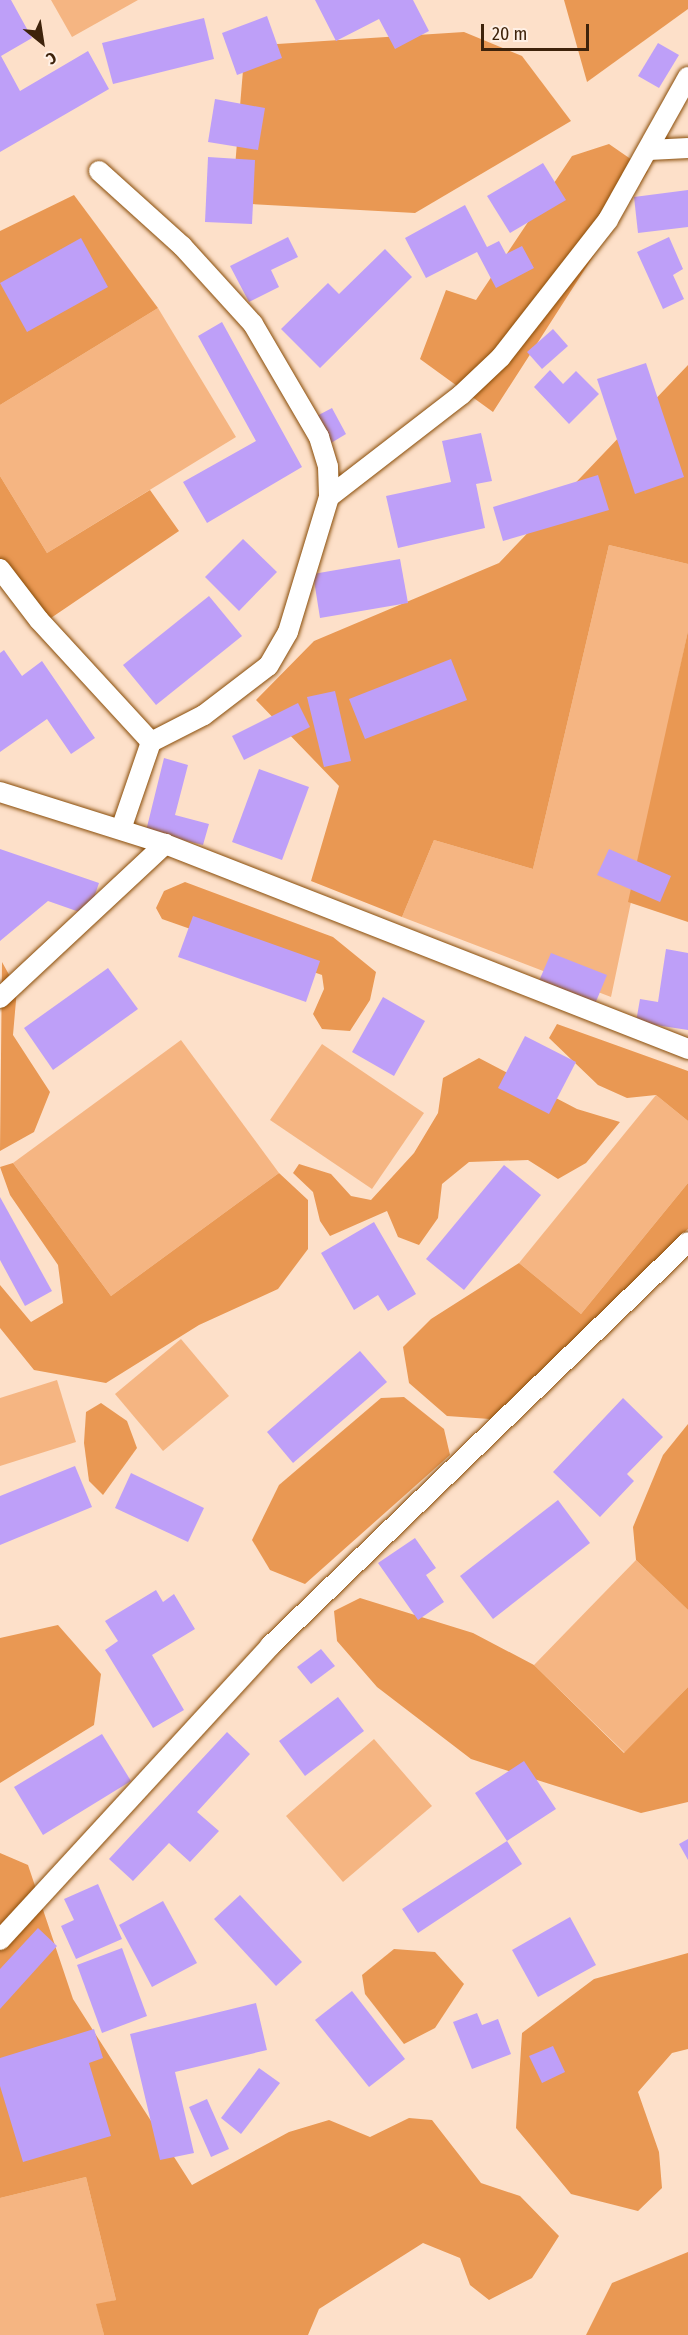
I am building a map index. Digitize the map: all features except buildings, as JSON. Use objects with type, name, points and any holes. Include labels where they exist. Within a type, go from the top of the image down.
[{"type":"lane","points":[[329,497],[461,395],[501,357],[608,220],[688,77]]},
{"type":"lane","points":[[649,150],[688,148]]},
{"type":"lane","points":[[99,171],[182,246],[252,324],[319,437],[328,467],[329,497],[288,633],[267,666],[204,715],[151,742],[121,829]]},
{"type":"lane","points":[[0,569],[39,620],[151,742]]},
{"type":"lane","points":[[0,792],[165,844],[688,1049]]},
{"type":"lane","points":[[0,998],[165,844]]},
{"type":"lane","points":[[0,1940],[285,1630],[688,1242]]},
{"type":"shaded area","points":[[51,0],[138,0],[72,37]]},
{"type":"shaded area","points":[[564,0],[688,0],[688,9],[587,82]]},
{"type":"shaded area","points":[[464,32],[522,56],[571,121],[415,213],[232,203],[245,46]]},
{"type":"shaded area","points":[[609,144],[648,171],[493,412],[420,359],[446,290],[476,300],[572,156]]},
{"type":"shaded area","points":[[74,195],[158,308],[0,405],[0,231]]},
{"type":"shaded area","points":[[158,308],[236,437],[47,553],[0,476],[0,405]]},
{"type":"shaded area","points":[[688,365],[688,564],[609,545],[533,869],[434,840],[402,917],[311,881],[339,786],[256,700],[314,641],[499,563]]},
{"type":"shaded area","points":[[0,476],[47,553],[150,490],[179,531],[48,620],[0,559]]},
{"type":"shaded area","points":[[609,545],[688,564],[688,631],[611,997],[402,917],[434,840],[533,869]]},
{"type":"shaded area","points":[[688,631],[688,922],[628,902]]},
{"type":"shaded area","points":[[185,882],[333,937],[376,972],[370,1000],[350,1031],[322,1029],[313,1014],[324,989],[322,975],[162,919],[156,908],[164,891]]},
{"type":"shaded area","points":[[2,962],[17,989],[13,1035],[50,1092],[34,1132],[0,1151]]},
{"type":"shaded area","points":[[557,1024],[688,1071],[688,1121],[656,1095],[627,1098],[598,1085],[549,1038]]},
{"type":"shaded area","points":[[181,1040],[279,1173],[111,1296],[13,1163]]},
{"type":"shaded area","points":[[322,1044],[424,1113],[372,1189],[270,1120]]},
{"type":"shaded area","points":[[479,1058],[577,1109],[620,1122],[586,1163],[558,1179],[528,1160],[469,1162],[442,1184],[438,1218],[419,1245],[398,1237],[387,1211],[330,1236],[320,1221],[313,1192],[293,1173],[299,1164],[331,1174],[351,1196],[371,1200],[414,1153],[438,1113],[443,1078]]},
{"type":"shaded area","points":[[656,1095],[688,1121],[688,1183],[581,1314],[519,1263]]},
{"type":"shaded area","points":[[13,1163],[111,1296],[279,1173],[308,1200],[308,1249],[278,1289],[199,1325],[106,1383],[34,1370],[0,1328],[0,1285],[31,1322],[63,1303],[58,1265],[10,1195],[0,1167]]},
{"type":"shaded area","points":[[688,1183],[688,1229],[490,1419],[447,1416],[409,1383],[403,1347],[431,1319],[519,1263],[581,1314]]},
{"type":"shaded area","points":[[181,1339],[229,1396],[163,1451],[115,1394]]},
{"type":"shaded area","points":[[57,1380],[76,1442],[0,1466],[0,1398]]},
{"type":"shaded area","points":[[404,1397],[444,1429],[450,1455],[305,1584],[270,1570],[252,1540],[279,1485],[381,1398]]},
{"type":"shaded area","points":[[101,1403],[127,1421],[137,1448],[103,1495],[89,1481],[84,1443],[86,1412]]},
{"type":"shaded area","points":[[688,1424],[688,1610],[636,1560],[633,1527],[663,1455]]},
{"type":"shaded area","points":[[636,1560],[688,1610],[688,1687],[625,1753],[534,1665]]},
{"type":"shaded area","points":[[360,1598],[473,1633],[534,1665],[624,1753],[688,1687],[688,1802],[641,1813],[471,1759],[377,1687],[337,1641],[334,1611]]},
{"type":"shaded area","points":[[58,1625],[101,1674],[94,1725],[0,1783],[0,1638]]},
{"type":"shaded area","points":[[374,1739],[432,1806],[343,1882],[286,1816]]},
{"type":"shaded area","points":[[0,1853],[28,1865],[73,1999],[192,2185],[289,2132],[329,2120],[370,2137],[409,2118],[432,2120],[481,2183],[520,2196],[559,2236],[532,2278],[489,2300],[470,2285],[460,2258],[423,2243],[319,2309],[308,2335],[104,2335],[96,2304],[116,2300],[86,2177],[0,2198]]},
{"type":"shaded area","points":[[394,1949],[435,1952],[464,1984],[435,2028],[404,2044],[365,1994],[362,1975]]},
{"type":"shaded area","points":[[688,1953],[688,2049],[672,2053],[638,2092],[659,2152],[662,2188],[638,2211],[571,2194],[516,2128],[522,2033],[594,1979]]},
{"type":"shaded area","points":[[86,2177],[116,2300],[97,2305],[104,2335],[0,2335],[0,2198]]},
{"type":"shaded area","points":[[688,2252],[688,2335],[586,2335],[612,2283]]}]
